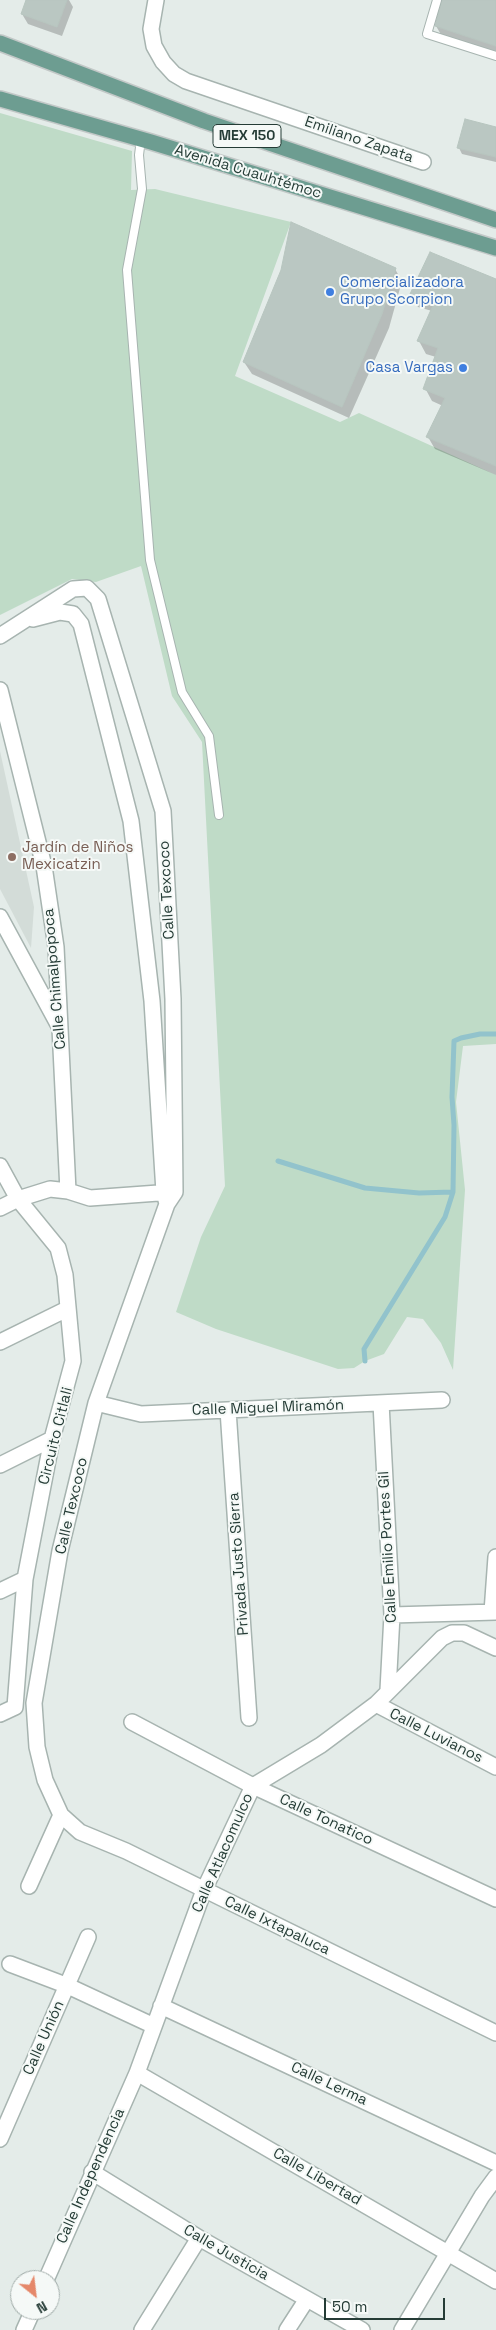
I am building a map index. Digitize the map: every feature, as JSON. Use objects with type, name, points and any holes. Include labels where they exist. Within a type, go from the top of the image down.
[{"type":"main road","name":"MEX 150","points":[[0,43],[204,121],[496,220]]},
{"type":"main road","name":"Avenida Cuauhtémoc","points":[[0,99],[141,139],[496,248]]},
{"type":"street","name":"Emiliano Zapata","points":[[156,0],[150,29],[154,46],[162,62],[174,74],[186,81],[423,162]]},
{"type":"street","name":"Calle Texcoco","points":[[19,622],[72,589],[87,588],[98,599],[163,811],[173,999],[169,1196],[96,1403],[60,1551],[34,1704],[37,1747],[45,1780],[61,1815]]},
{"type":"street","name":"Calle Texcoco","points":[[19,622],[60,612],[73,614],[81,624],[131,820],[152,1001],[169,1196]]},
{"type":"street","points":[[0,636],[19,622]]},
{"type":"street","name":"Calle Chimalpopoca","points":[[0,690],[44,866],[56,947],[68,1191]]},
{"type":"street","points":[[0,917],[60,1030]]},
{"type":"street","name":"Circuito Citlali","points":[[0,1166],[18,1199],[58,1248],[65,1275],[67,1310],[74,1361],[52,1439],[25,1579],[15,1707],[0,1714]]},
{"type":"street","points":[[0,1208],[18,1199],[50,1189],[68,1191],[90,1198],[169,1196]]},
{"type":"street","points":[[0,1342],[67,1310]]},
{"type":"street","name":"Calle Miguel Miramón","points":[[96,1403],[141,1414],[442,1400]]},
{"type":"street","name":"Calle Emilio Portes Gil","points":[[381,1403],[392,1615],[388,1690]]},
{"type":"street","name":"Privada Justo Sierra","points":[[228,1410],[249,1718]]},
{"type":"street","points":[[0,1465],[52,1439]]},
{"type":"street","points":[[392,1615],[494,1612],[496,1557]]},
{"type":"street","points":[[0,1591],[25,1579]]},
{"type":"street","name":"Calle Atlacomulco","points":[[137,2073],[204,1890],[253,1786],[320,1745],[376,1704],[442,1638],[452,1633],[464,1633],[494,1645]]},
{"type":"street","name":"Calle Luvianos","points":[[376,1704],[496,1767]]},
{"type":"street","name":"Calle Tonatico","points":[[132,1722],[253,1786],[496,1899]]},
{"type":"street","points":[[29,1886],[61,1815]]},
{"type":"street","name":"Calle Ixtapaluca","points":[[61,1815],[80,1832],[126,1851],[496,2033]]},
{"type":"street","name":"Calle Unión","points":[[0,2139],[88,1937]]},
{"type":"street","points":[[10,1964],[68,1986],[154,2026]]},
{"type":"street","name":"Calle Lerma","points":[[161,2006],[496,2163]]},
{"type":"street","name":"Calle Independencia","points":[[50,2270],[137,2073]]},
{"type":"street","name":"Calle Libertad","points":[[137,2073],[496,2281]]},
{"type":"street","name":"Calle Justicia","points":[[92,2172],[199,2238],[362,2330]]},
{"type":"street","points":[[402,2330],[482,2196],[496,2177]]},
{"type":"street","points":[[142,2330],[199,2238]]},
{"type":"street","points":[[287,2330],[307,2299]]},
{"type":"lane","points":[[437,0],[427,34],[496,56]]},
{"type":"lane","points":[[141,139],[139,155],[142,190],[127,270],[150,560],[182,692],[209,736],[219,815]]},
{"type":"shaded area","name":"Jardín de Niños Mexicatzin","points":[[0,751],[34,907],[31,948],[0,889]]},
{"type":"green space","points":[[0,113],[132,151],[131,190],[155,189],[291,222],[235,376],[340,422],[359,413],[496,475],[496,1044],[463,1046],[456,1102],[465,1190],[453,1370],[441,1343],[423,1319],[407,1317],[384,1354],[365,1361],[354,1368],[338,1369],[216,1329],[176,1312],[201,1237],[225,1186],[202,742],[172,696],[141,566],[96,582],[72,579],[0,615]]},
{"type":"building","points":[[26,0],[67,0],[57,27],[21,14]]},
{"type":"building","points":[[442,0],[496,0],[496,46],[435,26]]},
{"type":"building","points":[[465,119],[496,127],[496,157],[457,148]]},
{"type":"building","name":"Comercializadora Grupo Scorpion","points":[[291,222],[396,268],[382,314],[342,407],[243,362],[281,270]]},
{"type":"building","name":"Casa Vargas","points":[[430,252],[496,279],[496,466],[426,437],[445,398],[423,389],[438,348],[417,341],[434,303],[410,294]]},
{"type":"waterway","points":[[365,1361],[364,1349],[445,1217],[453,1192],[454,1125],[452,1097],[454,1041],[480,1034],[496,1034]]},
{"type":"waterway","points":[[278,1161],[365,1188],[419,1193],[453,1192]]},
{"type":"place","name":"Comercializadora Grupo Scorpion","points":[[330,292]]},
{"type":"place","name":"Casa Vargas","points":[[463,368]]},
{"type":"place","name":"Jardín de Niños Mexicatzin","points":[[12,857]]}]
